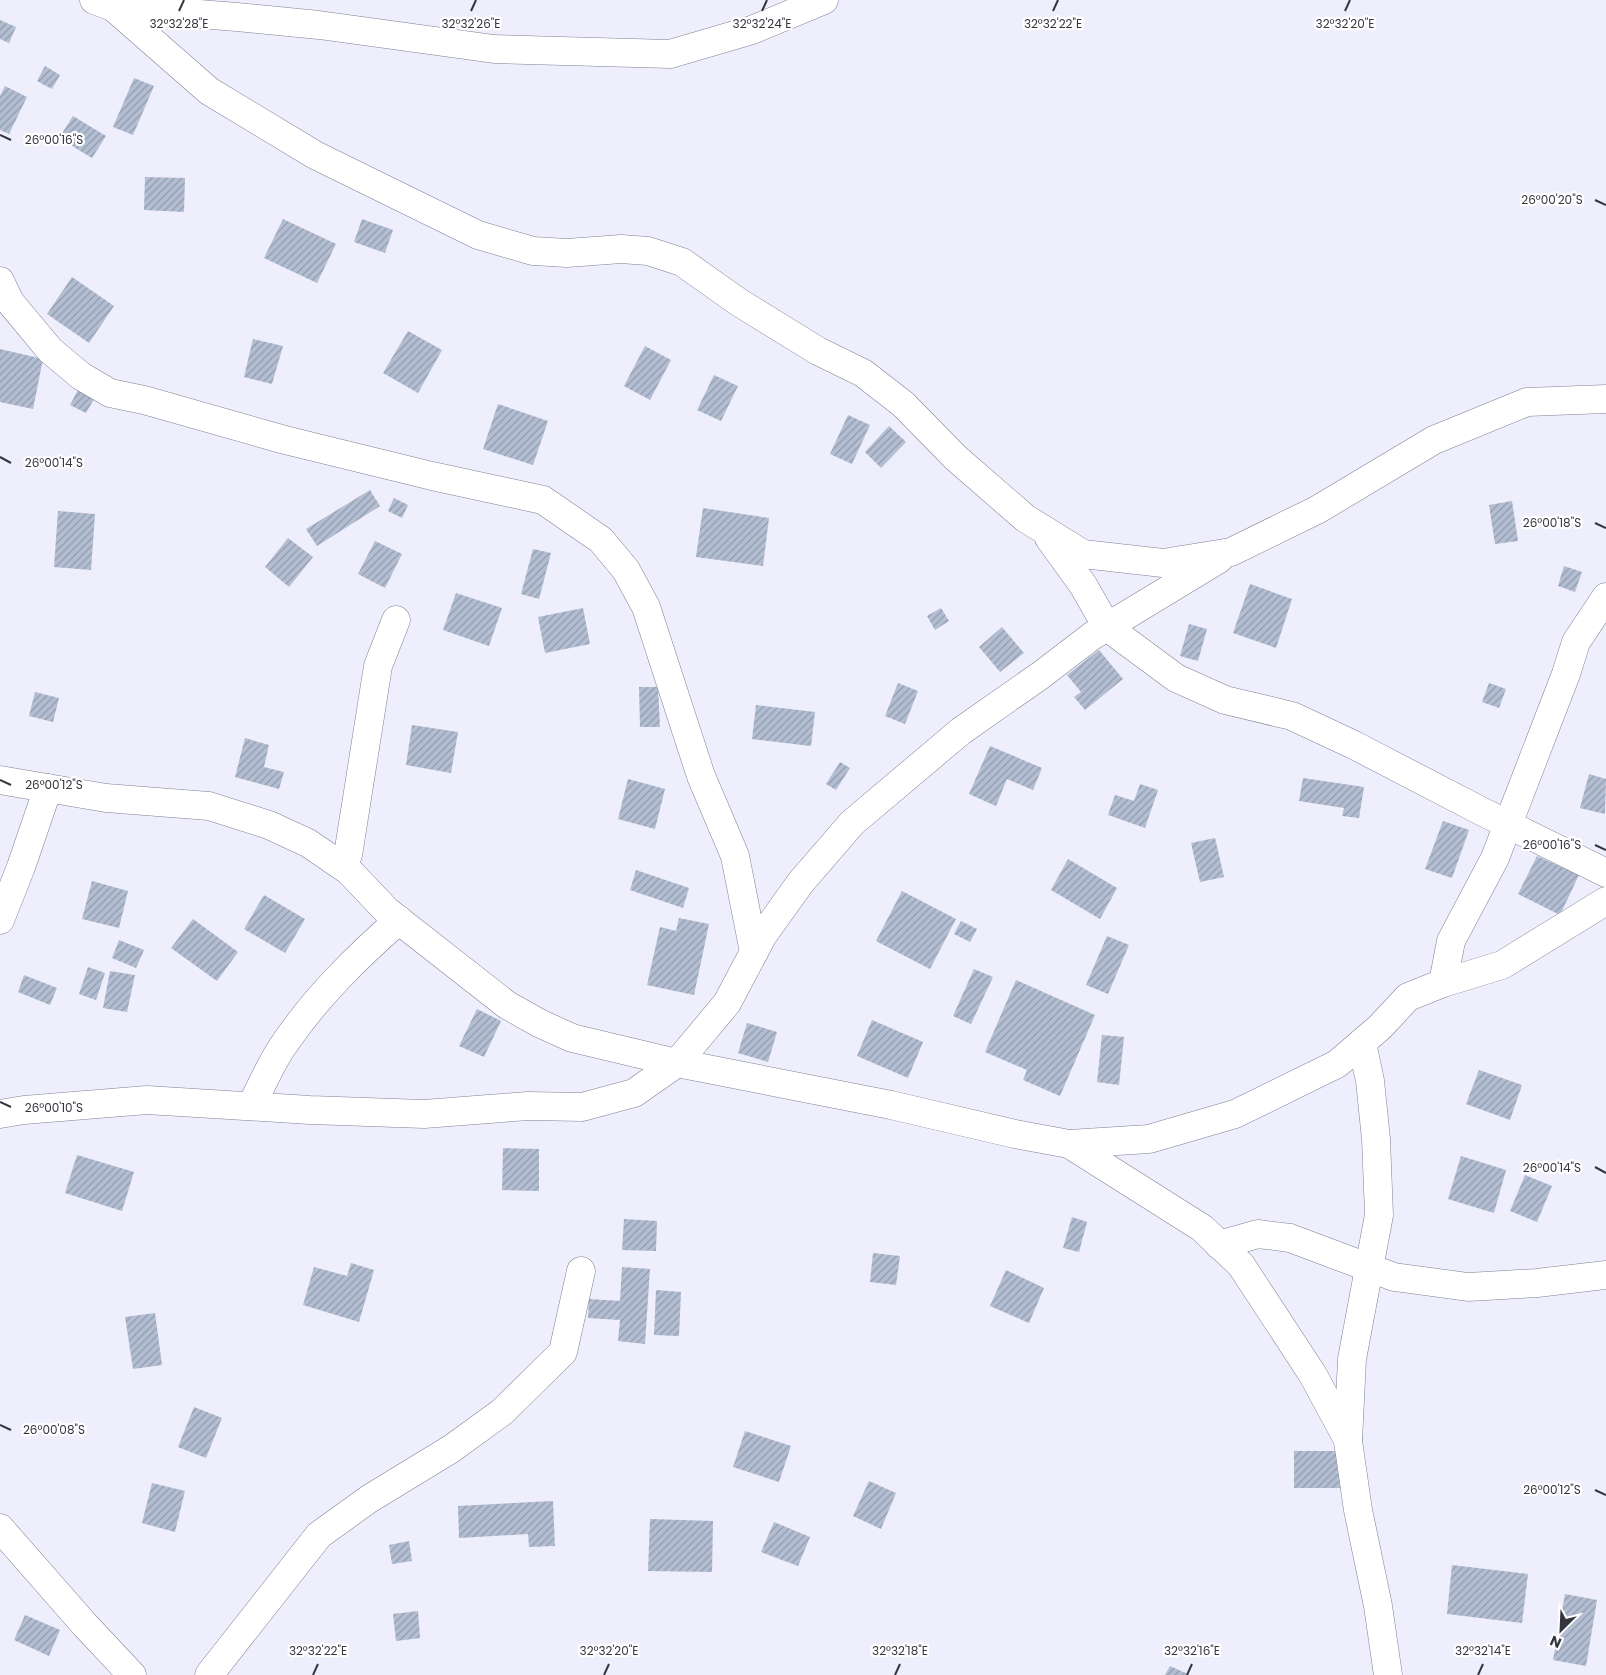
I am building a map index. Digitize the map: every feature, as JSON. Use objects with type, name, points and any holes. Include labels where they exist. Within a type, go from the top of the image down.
[{"type":"street","points":[[103,4],[291,22],[494,49],[670,54],[752,30],[824,0]]},
{"type":"street","points":[[103,4],[209,91],[315,155],[478,234],[533,251],[567,253],[621,249],[648,251],[682,262],[747,308],[818,351],[863,373],[903,404],[956,458],[1018,512],[1084,554],[1162,563],[1231,552]]},
{"type":"street","points":[[0,281],[10,302],[50,350],[82,376],[110,393],[144,400],[285,440],[432,476],[543,500],[601,540],[626,570],[646,607],[701,776],[735,856],[754,952]]},
{"type":"street","points":[[0,1114],[24,1110],[147,1100],[424,1114],[528,1106],[582,1107],[634,1093],[677,1064],[726,1003],[763,935],[801,882],[852,823],[961,731],[1041,675],[1092,636],[1231,552],[1317,510],[1434,440],[1527,402],[1606,399]]},
{"type":"street","points":[[1042,529],[1083,585],[1108,627],[1176,678],[1225,700],[1292,716],[1354,745],[1606,873]]},
{"type":"street","points":[[1443,983],[1451,941],[1495,858],[1576,642],[1606,597]]},
{"type":"street","points":[[342,866],[348,855],[378,666],[396,620]]},
{"type":"street","points":[[0,780],[106,798],[209,806],[269,825],[308,843],[349,871],[387,911],[507,1005],[539,1023],[572,1038],[677,1064],[891,1105],[1015,1134],[1069,1144],[1149,1140],[1235,1114],[1337,1064],[1380,1027],[1408,997],[1443,983],[1502,965],[1606,901]]},
{"type":"street","points":[[0,920],[21,867],[48,788]]},
{"type":"street","points":[[251,1106],[284,1044],[318,999],[368,948],[399,920]]},
{"type":"street","points":[[1362,1043],[1370,1081],[1376,1139],[1379,1215],[1352,1359],[1348,1441],[1358,1510],[1378,1606],[1388,1675]]},
{"type":"street","points":[[1069,1144],[1202,1228],[1241,1265],[1313,1375],[1348,1441]]},
{"type":"street","points":[[1219,1245],[1258,1234],[1290,1238],[1394,1277],[1468,1287],[1537,1283],[1606,1275]]},
{"type":"street","points":[[209,1675],[320,1535],[369,1499],[451,1449],[502,1412],[563,1352],[581,1271]]},
{"type":"street","points":[[0,1528],[85,1625],[132,1675]]},
{"type":"building","points":[[0,20],[16,27],[9,43],[0,39]]},
{"type":"building","points":[[45,66],[60,75],[52,89],[37,81]]},
{"type":"building","points":[[134,78],[154,86],[133,135],[113,127]]},
{"type":"building","points":[[5,86],[27,97],[9,134],[0,130],[0,96]]},
{"type":"building","points":[[73,116],[106,136],[92,158],[59,138]]},
{"type":"building","points":[[145,177],[185,178],[184,212],[144,210]]},
{"type":"building","points":[[283,219],[336,244],[317,283],[264,258]]},
{"type":"building","points":[[362,219],[393,230],[385,253],[354,242]]},
{"type":"building","points":[[72,277],[114,306],[89,343],[47,314]]},
{"type":"building","points":[[408,331],[442,350],[418,393],[383,373]]},
{"type":"building","points":[[253,339],[283,346],[272,384],[244,377]]},
{"type":"building","points":[[645,346],[671,360],[650,400],[624,386]]},
{"type":"building","points":[[0,349],[43,359],[33,409],[0,402]]},
{"type":"building","points":[[714,375],[738,386],[721,421],[697,410]]},
{"type":"building","points":[[78,390],[94,399],[86,413],[70,405]]},
{"type":"building","points":[[498,404],[548,421],[533,465],[483,449]]},
{"type":"building","points":[[848,415],[870,425],[852,464],[830,454]]},
{"type":"building","points":[[889,426],[906,442],[881,468],[865,452]]},
{"type":"building","points":[[370,490],[380,506],[317,546],[306,529]]},
{"type":"building","points":[[394,498],[408,505],[402,518],[388,511]]},
{"type":"building","points":[[1512,501],[1518,541],[1495,544],[1489,505]]},
{"type":"building","points":[[703,508],[769,518],[763,566],[696,557]]},
{"type":"building","points":[[58,511],[95,514],[91,570],[54,567]]},
{"type":"building","points":[[288,538],[313,557],[289,587],[265,567]]},
{"type":"building","points":[[375,541],[402,554],[385,588],[358,574]]},
{"type":"building","points":[[533,549],[551,553],[539,599],[521,594]]},
{"type":"building","points":[[1564,566],[1582,572],[1575,592],[1558,586]]},
{"type":"building","points":[[1250,584],[1292,599],[1276,648],[1233,633]]},
{"type":"building","points":[[456,593],[502,608],[489,646],[443,630]]},
{"type":"building","points":[[583,608],[590,644],[545,653],[538,617]]},
{"type":"building","points":[[941,608],[949,621],[935,630],[927,616]]},
{"type":"building","points":[[1189,624],[1207,629],[1198,661],[1180,656]]},
{"type":"building","points":[[1002,627],[1024,653],[1000,672],[979,647]]},
{"type":"building","points":[[1099,650],[1123,679],[1085,710],[1074,697],[1081,692],[1067,675]]},
{"type":"building","points":[[898,683],[918,691],[905,724],[885,716]]},
{"type":"building","points":[[1489,683],[1506,689],[1499,708],[1482,702]]},
{"type":"building","points":[[639,687],[658,687],[660,727],[640,727]]},
{"type":"building","points":[[35,692],[59,698],[53,722],[29,716]]},
{"type":"building","points":[[756,705],[815,712],[811,746],[752,739]]},
{"type":"building","points":[[412,725],[458,732],[451,773],[406,765]]},
{"type":"building","points":[[245,738],[269,745],[264,767],[284,772],[279,789],[235,777]]},
{"type":"building","points":[[990,746],[1042,768],[1033,790],[1007,779],[996,806],[969,794]]},
{"type":"building","points":[[840,762],[850,768],[836,790],[826,784]]},
{"type":"building","points":[[1589,774],[1606,779],[1605,814],[1580,808]]},
{"type":"building","points":[[1303,778],[1364,787],[1359,818],[1342,816],[1344,808],[1299,801]]},
{"type":"building","points":[[628,779],[665,789],[655,829],[618,819]]},
{"type":"building","points":[[1140,784],[1158,790],[1145,828],[1108,815],[1115,795],[1134,801]]},
{"type":"building","points":[[1443,821],[1469,830],[1452,878],[1425,869]]},
{"type":"building","points":[[1215,838],[1224,877],[1200,882],[1191,843]]},
{"type":"building","points":[[1537,856],[1579,875],[1560,915],[1518,894]]},
{"type":"building","points":[[1068,859],[1117,888],[1100,919],[1051,890]]},
{"type":"building","points":[[636,870],[689,888],[683,908],[630,890]]},
{"type":"building","points":[[92,881],[128,891],[119,928],[82,919]]},
{"type":"building","points":[[902,891],[956,919],[930,969],[876,941]]},
{"type":"building","points":[[264,895],[305,919],[285,953],[244,929]]},
{"type":"building","points":[[679,918],[709,924],[694,995],[647,985],[660,927],[676,931]]},
{"type":"building","points":[[193,919],[238,952],[217,981],[171,948]]},
{"type":"building","points":[[961,921],[977,929],[970,942],[954,934]]},
{"type":"building","points":[[1107,936],[1129,945],[1108,994],[1086,985]]},
{"type":"building","points":[[119,940],[144,950],[136,968],[112,958]]},
{"type":"building","points":[[88,967],[105,973],[96,1000],[79,994]]},
{"type":"building","points":[[974,969],[993,977],[971,1024],[953,1016]]},
{"type":"building","points":[[110,971],[135,975],[127,1012],[103,1008]]},
{"type":"building","points":[[24,975],[57,988],[50,1005],[18,992]]},
{"type":"building","points":[[1016,980],[1095,1015],[1060,1096],[1023,1080],[1027,1070],[985,1052]]},
{"type":"building","points":[[477,1009],[501,1021],[484,1057],[459,1046]]},
{"type":"building","points":[[872,1020],[923,1042],[908,1078],[857,1056]]},
{"type":"building","points":[[747,1023],[777,1032],[768,1062],[738,1053]]},
{"type":"building","points":[[1102,1035],[1124,1037],[1119,1085],[1097,1082]]},
{"type":"building","points":[[1479,1070],[1522,1085],[1510,1120],[1466,1104]]},
{"type":"building","points":[[503,1148],[539,1149],[539,1191],[502,1190]]},
{"type":"building","points":[[77,1155],[134,1172],[122,1211],[65,1193]]},
{"type":"building","points":[[1461,1156],[1506,1170],[1494,1213],[1448,1199]]},
{"type":"building","points":[[1525,1175],[1552,1186],[1537,1222],[1510,1211]]},
{"type":"building","points":[[1072,1217],[1087,1222],[1079,1252],[1063,1248]]},
{"type":"building","points":[[624,1219],[657,1221],[656,1251],[622,1250]]},
{"type":"building","points":[[873,1253],[900,1256],[896,1285],[870,1282]]},
{"type":"building","points":[[351,1263],[374,1270],[359,1322],[303,1305],[314,1267],[347,1276]]},
{"type":"building","points":[[622,1267],[650,1269],[645,1344],[618,1341],[620,1320],[588,1318],[589,1299],[620,1301]]},
{"type":"building","points":[[1006,1270],[1044,1288],[1029,1323],[990,1306]]},
{"type":"building","points":[[656,1290],[681,1292],[679,1336],[654,1335]]},
{"type":"building","points":[[155,1313],[162,1365],[133,1369],[125,1317]]},
{"type":"building","points":[[194,1407],[222,1418],[206,1458],[178,1447]]},
{"type":"building","points":[[745,1431],[791,1446],[779,1482],[733,1467]]},
{"type":"building","points":[[1294,1451],[1339,1451],[1340,1488],[1294,1488]]},
{"type":"building","points":[[869,1481],[896,1493],[881,1529],[853,1516]]},
{"type":"building","points":[[152,1483],[185,1491],[175,1532],[142,1523]]},
{"type":"building","points":[[553,1501],[555,1546],[529,1547],[528,1534],[459,1538],[458,1506]]},
{"type":"building","points":[[650,1519],[713,1521],[712,1572],[648,1571]]},
{"type":"building","points":[[774,1522],[810,1537],[798,1566],[761,1552]]},
{"type":"building","points":[[409,1541],[412,1561],[392,1564],[389,1545]]},
{"type":"building","points":[[1452,1565],[1528,1574],[1522,1623],[1447,1614]]},
{"type":"building","points":[[1565,1594],[1597,1600],[1586,1666],[1553,1660]]},
{"type":"building","points":[[418,1611],[420,1638],[396,1641],[393,1614]]},
{"type":"building","points":[[25,1615],[60,1630],[49,1656],[14,1640]]},
{"type":"building","points":[[1170,1666],[1190,1675],[1165,1675]]}]
